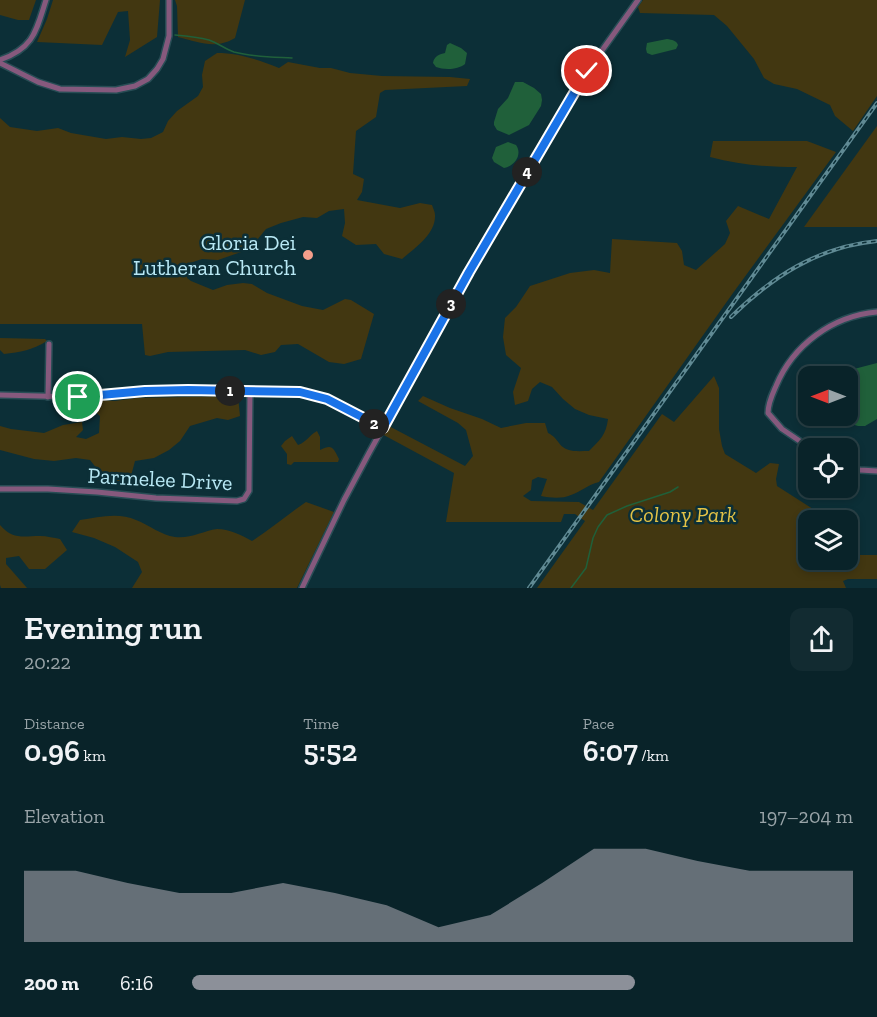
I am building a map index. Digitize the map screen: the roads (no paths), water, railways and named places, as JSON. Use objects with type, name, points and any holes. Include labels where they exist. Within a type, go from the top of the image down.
[{"type":"street","points":[[0,62],[20,51],[31,39],[39,24],[46,0]]},
{"type":"street","points":[[0,62],[38,82],[60,89],[116,90],[135,86],[148,79],[163,59],[169,36],[169,0]]},
{"type":"street","points":[[302,588],[344,500],[469,272],[588,70],[638,0]]},
{"type":"street","points":[[798,439],[776,423],[768,413],[778,382],[787,366],[811,339],[833,324],[850,317],[877,312]]},
{"type":"street","points":[[48,397],[49,344]]},
{"type":"street","points":[[0,395],[78,397],[177,390],[288,391],[314,394],[383,428]]},
{"type":"street","name":"Parmelee Drive","points":[[0,489],[48,489],[192,500],[237,501],[244,499],[249,491],[250,391]]},
{"type":"street","points":[[858,470],[877,471]]},
{"type":"waterway","points":[[175,35],[209,40],[241,54],[292,58]]},
{"type":"waterway","points":[[571,588],[586,568],[593,538],[607,515],[678,487]]},
{"type":"railway","points":[[529,588],[877,103]]},
{"type":"railway","points":[[731,317],[763,289],[798,266],[835,250],[877,241]]},
{"type":"place","name":"Gloria Dei Lutheran Church","points":[[308,255]]},
{"type":"park label","name":"Colony Park","points":[[683,514]]}]
